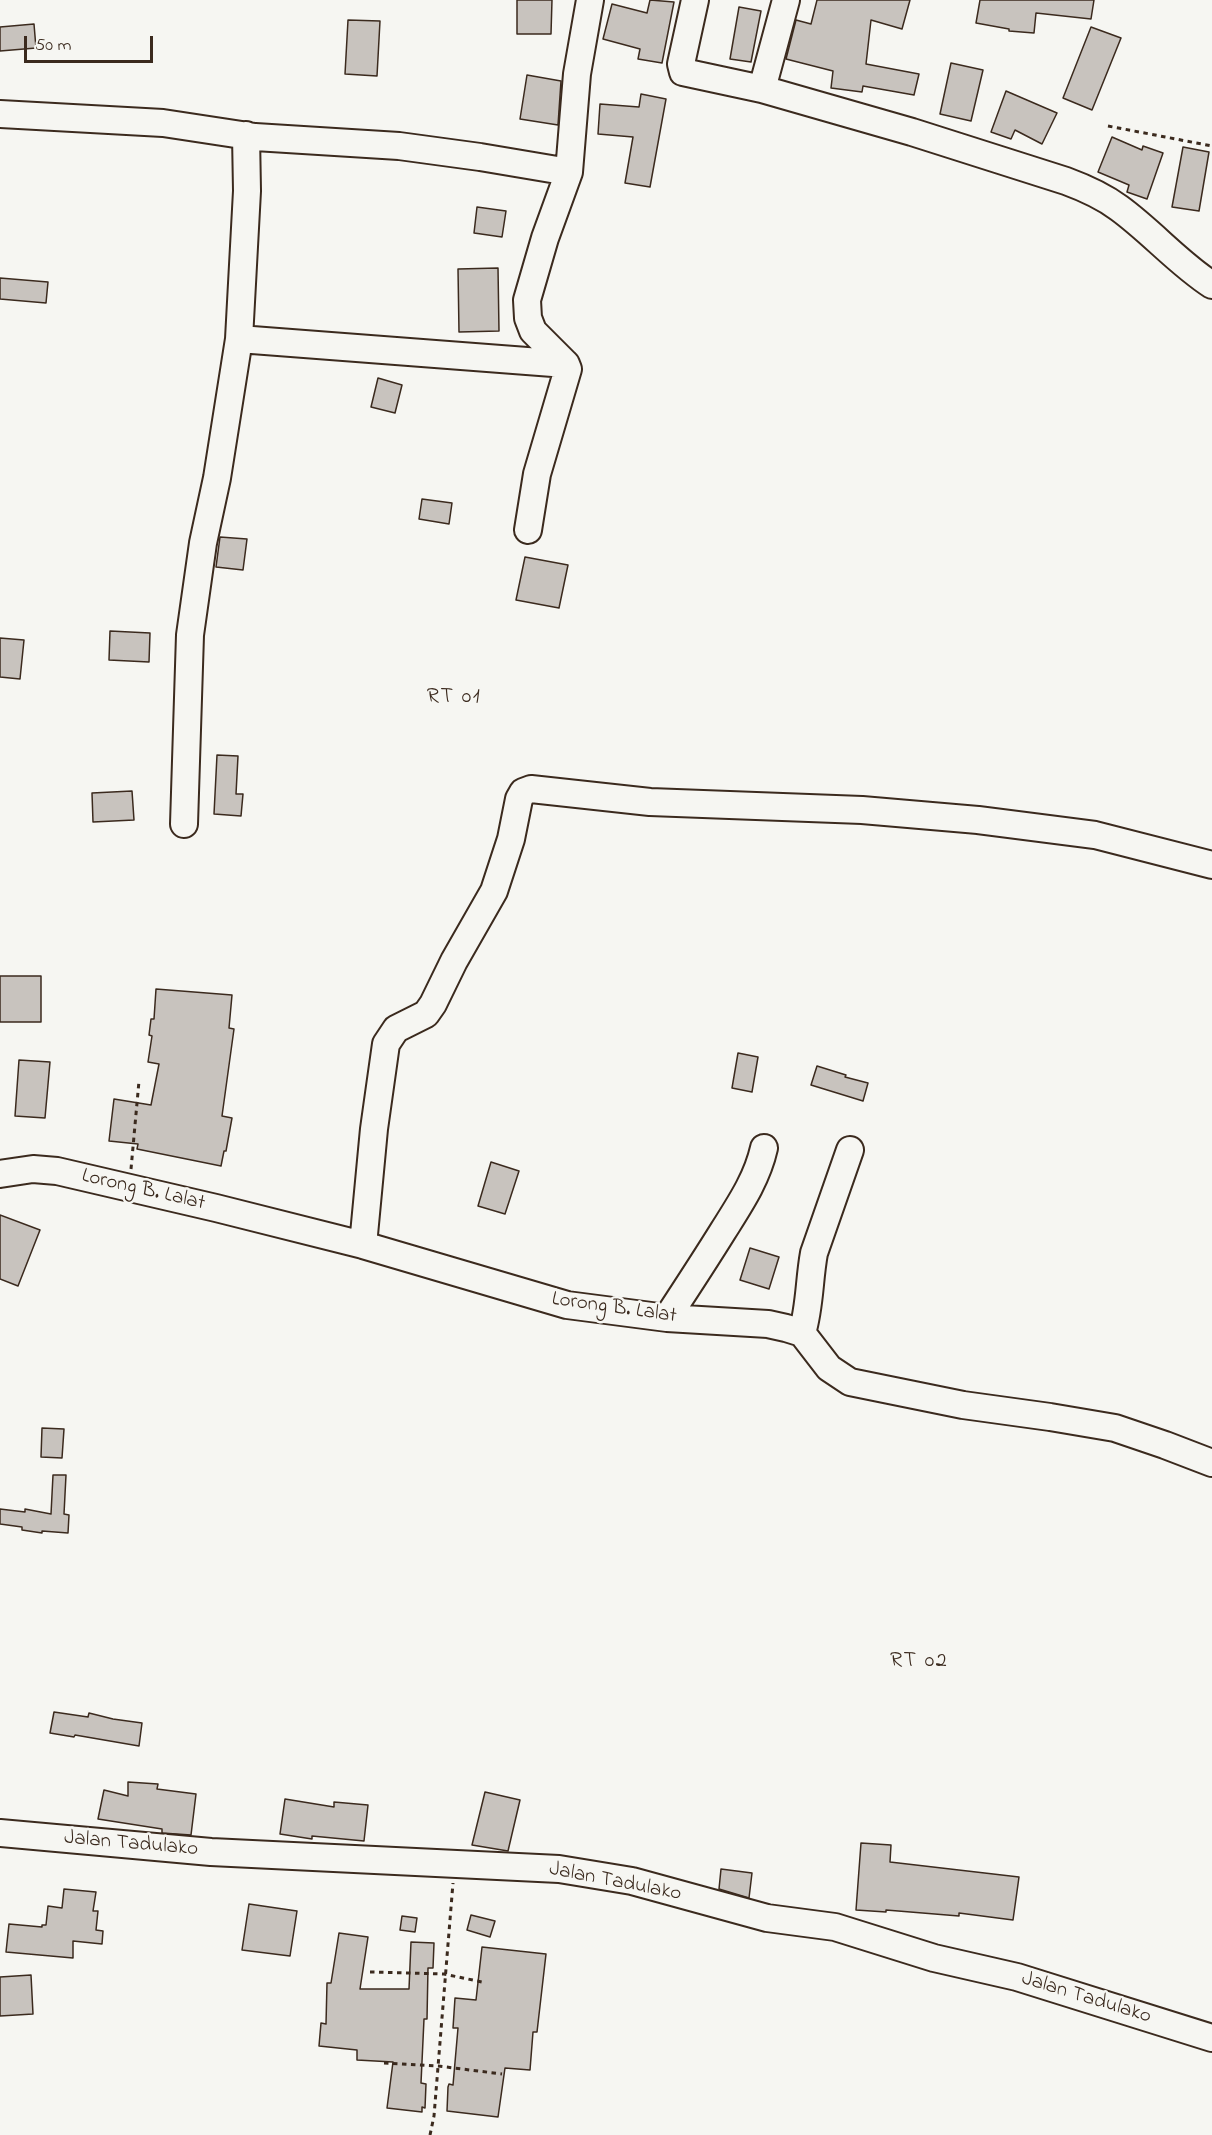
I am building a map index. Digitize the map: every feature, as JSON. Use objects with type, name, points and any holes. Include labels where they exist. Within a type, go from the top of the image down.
[{"type":"street","points":[[528,530],[537,474],[568,369],[566,364],[533,331],[528,318],[527,300],[545,238],[569,172],[577,74],[590,0]]},
{"type":"street","points":[[695,0],[682,57],[683,72],[762,89],[912,132],[1088,189],[1118,207],[1212,285]]},
{"type":"street","points":[[762,89],[786,0]]},
{"type":"street","points":[[0,114],[163,123],[246,135],[399,146],[569,172]]},
{"type":"street","points":[[184,824],[190,635],[203,543],[217,478],[239,339],[247,191],[246,135]]},
{"type":"street","points":[[239,339],[566,364]]},
{"type":"street","points":[[363,1245],[374,1129],[386,1044],[396,1029],[426,1014],[433,1004],[454,961],[494,891],[511,839],[519,799],[524,792],[531,789],[650,802],[862,810],[978,820],[1095,836],[1212,865]]},
{"type":"street","points":[[667,1318],[741,1202],[760,1167],[764,1148]]},
{"type":"street","points":[[850,1150],[814,1253],[807,1315],[802,1333],[829,1368],[850,1382],[963,1405],[1061,1418],[1115,1428],[1212,1463]]},
{"type":"street","name":"Lorong B. Lalat","points":[[0,1174],[33,1169],[57,1171],[363,1245],[567,1305],[667,1318],[768,1324],[802,1333]]},
{"type":"street","name":"Jalan Tadulako","points":[[0,1833],[212,1852],[559,1869],[632,1881],[767,1918],[835,1927],[934,1958],[1017,1977],[1212,2038]]},
{"type":"path","points":[[1108,126],[1212,146]]},
{"type":"path","points":[[129,1188],[139,1081]]},
{"type":"path","points":[[430,2135],[434,2116],[455,1863]]},
{"type":"path","points":[[370,1972],[444,1974],[482,1982]]},
{"type":"path","points":[[384,2063],[438,2066],[502,2074]]},
{"type":"building","points":[[517,0],[552,0],[551,34],[517,34]]},
{"type":"building","points":[[650,0],[674,2],[662,63],[638,59],[640,49],[603,39],[612,4],[647,13]]},
{"type":"building","points":[[817,0],[910,0],[902,29],[871,20],[866,64],[919,74],[914,95],[863,86],[862,92],[831,88],[833,71],[786,59],[796,20],[811,24]]},
{"type":"building","points":[[980,0],[1094,0],[1091,19],[1036,13],[1034,33],[1009,31],[1009,29],[976,23]]},
{"type":"building","points":[[739,7],[761,11],[751,62],[730,59]]},
{"type":"building","points":[[348,20],[380,21],[377,76],[345,74]]},
{"type":"building","points":[[34,24],[36,48],[0,51],[0,27]]},
{"type":"building","points":[[1091,27],[1121,38],[1092,110],[1063,98]]},
{"type":"building","points":[[951,63],[983,70],[971,121],[940,114]]},
{"type":"building","points":[[527,75],[561,81],[558,125],[520,119]]},
{"type":"building","points":[[1006,91],[1057,113],[1042,144],[1015,130],[1011,139],[991,132]]},
{"type":"building","points":[[641,94],[666,99],[650,187],[625,183],[633,137],[598,134],[600,104],[639,107]]},
{"type":"building","points":[[1112,137],[1142,150],[1143,146],[1163,153],[1147,199],[1127,192],[1129,185],[1098,172]]},
{"type":"building","points":[[1183,147],[1209,152],[1199,211],[1172,207]]},
{"type":"building","points":[[477,207],[506,211],[502,237],[474,233]]},
{"type":"building","points":[[498,268],[499,331],[459,332],[458,269]]},
{"type":"building","points":[[0,278],[48,282],[46,303],[0,299]]},
{"type":"building","points":[[378,378],[402,385],[395,413],[371,407]]},
{"type":"building","points":[[422,499],[452,503],[449,524],[419,519]]},
{"type":"building","points":[[220,537],[247,539],[243,570],[216,567]]},
{"type":"building","points":[[525,557],[568,565],[559,608],[516,600]]},
{"type":"building","points":[[110,631],[150,633],[149,662],[109,660]]},
{"type":"building","points":[[0,638],[24,640],[20,679],[0,677]]},
{"type":"building","points":[[217,755],[238,756],[236,794],[243,794],[241,816],[214,814]]},
{"type":"building","points":[[132,791],[134,820],[93,822],[92,793]]},
{"type":"building","points":[[0,976],[41,976],[41,1022],[0,1022]]},
{"type":"building","points":[[156,989],[232,995],[229,1028],[234,1029],[222,1116],[232,1118],[221,1166],[137,1149],[138,1144],[109,1141],[114,1099],[151,1105],[159,1064],[148,1062],[152,1036],[149,1035],[151,1019],[154,1019]]},
{"type":"building","points":[[738,1053],[758,1057],[752,1092],[732,1088]]},
{"type":"building","points":[[19,1060],[50,1062],[45,1118],[15,1116]]},
{"type":"building","points":[[817,1066],[868,1083],[863,1101],[811,1085]]},
{"type":"building","points":[[491,1162],[519,1171],[505,1214],[478,1206]]},
{"type":"building","points":[[0,1215],[40,1230],[18,1286],[0,1279]]},
{"type":"building","points":[[750,1248],[779,1257],[769,1289],[740,1280]]},
{"type":"building","points":[[42,1428],[64,1429],[62,1458],[41,1457]]},
{"type":"building","points":[[53,1475],[66,1475],[64,1514],[69,1515],[68,1533],[42,1531],[42,1533],[0,1524],[0,1509],[25,1512],[25,1509],[51,1514]]},
{"type":"building","points":[[54,1712],[88,1717],[89,1713],[142,1723],[139,1746],[50,1733]]},
{"type":"building","points":[[128,1782],[158,1784],[157,1789],[196,1794],[191,1835],[162,1833],[162,1829],[98,1819],[104,1790],[128,1796]]},
{"type":"building","points":[[485,1792],[520,1800],[508,1851],[472,1845]]},
{"type":"building","points":[[285,1799],[334,1807],[334,1802],[368,1805],[364,1841],[312,1836],[312,1839],[280,1834]]},
{"type":"building","points":[[861,1843],[891,1845],[890,1862],[1019,1877],[1013,1920],[959,1913],[959,1916],[856,1910]]},
{"type":"building","points":[[721,1869],[752,1873],[749,1898],[719,1889]]},
{"type":"building","points":[[64,1889],[96,1892],[93,1911],[98,1911],[96,1930],[103,1931],[102,1944],[73,1941],[73,1958],[6,1952],[9,1924],[42,1927],[46,1925],[48,1906],[62,1908]]},
{"type":"building","points":[[249,1904],[297,1911],[290,1956],[242,1950]]},
{"type":"building","points":[[471,1915],[495,1921],[490,1937],[467,1930]]},
{"type":"building","points":[[402,1916],[417,1918],[415,1932],[400,1930]]},
{"type":"building","points":[[339,1933],[368,1937],[360,1989],[409,1989],[411,1942],[434,1943],[433,1968],[428,1968],[427,2019],[424,2019],[421,2083],[426,2084],[425,2108],[422,2107],[422,2112],[387,2108],[393,2062],[357,2060],[357,2050],[319,2046],[321,2023],[326,2024],[327,1983],[331,1983]]},
{"type":"building","points":[[482,1947],[546,1954],[537,2032],[533,2032],[530,2070],[505,2068],[498,2117],[447,2111],[448,2087],[449,2084],[453,2085],[458,2028],[453,2028],[455,1998],[476,2000]]},
{"type":"building","points":[[31,1975],[33,2014],[0,2016],[0,1977]]},
{"type":"district","name":"RT 01","points":[[454,698]]},
{"type":"district","name":"RT 02","points":[[919,1662]]}]
